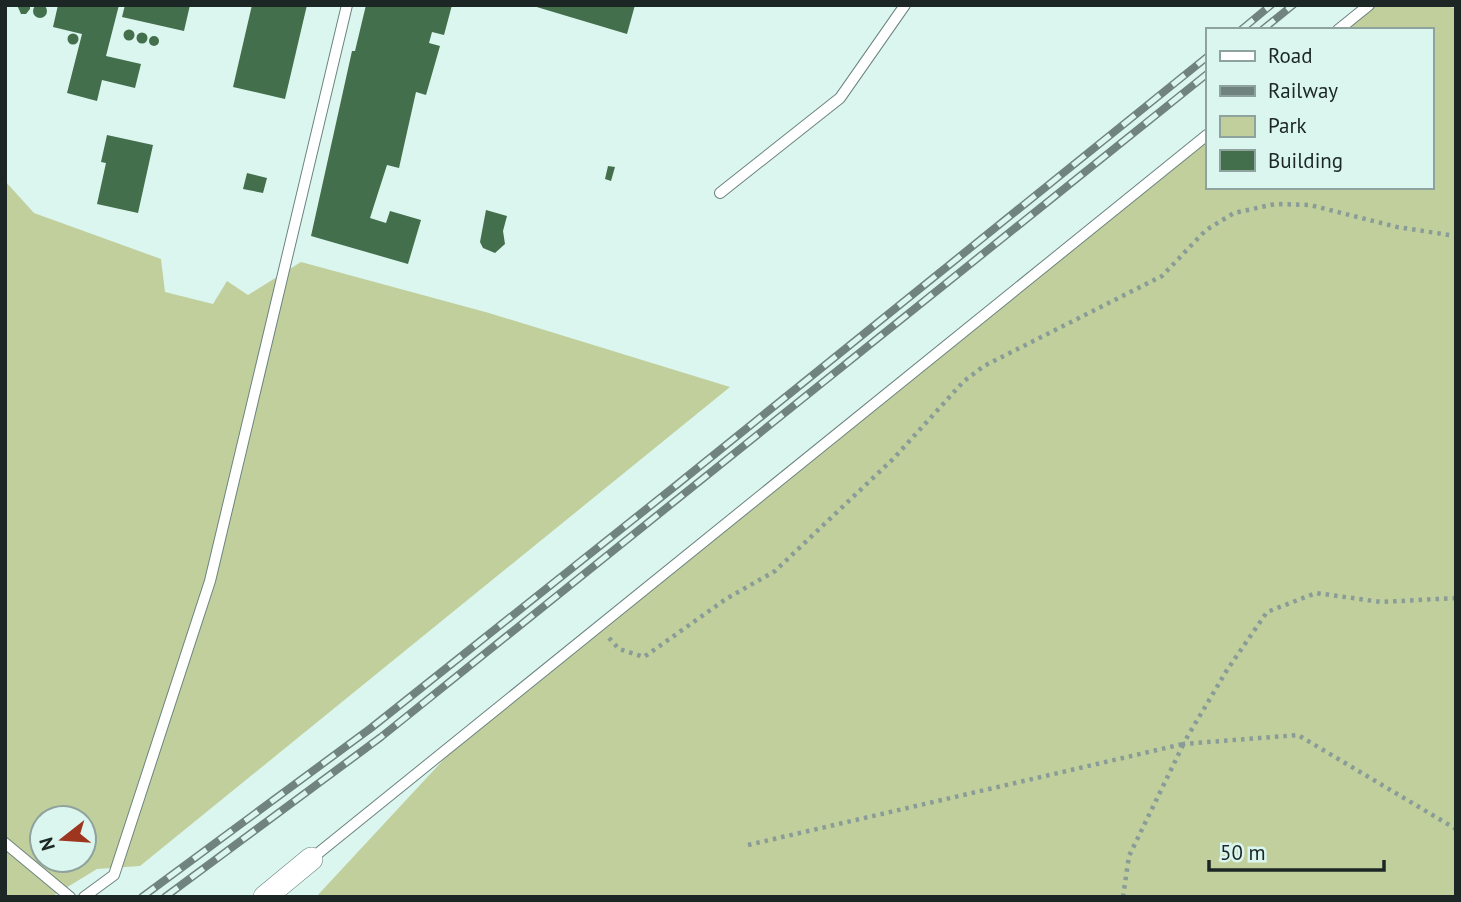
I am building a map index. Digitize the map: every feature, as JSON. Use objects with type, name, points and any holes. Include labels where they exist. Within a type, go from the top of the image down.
[{"type":"street","points":[[265,897],[311,859]]},
{"type":"lane","points":[[84,897],[114,875],[210,581],[347,5]]},
{"type":"lane","points":[[720,193],[840,98],[905,5]]},
{"type":"lane","points":[[1340,28],[1368,5]]},
{"type":"lane","points":[[311,859],[1206,136]]},
{"type":"lane","points":[[5,843],[70,897]]},
{"type":"path","points":[[599,626],[619,649],[644,657],[726,599],[775,571],[894,458],[964,382],[984,366],[1162,276],[1206,230],[1234,213],[1275,204],[1310,205],[1397,227],[1456,236]]},
{"type":"path","points":[[1123,897],[1129,856],[1183,744],[1227,670],[1267,612],[1316,593],[1381,602],[1456,598]]},
{"type":"path","points":[[748,845],[1183,744],[1298,735],[1456,829]]},
{"type":"green space","points":[[1369,5],[1437,5],[1456,8],[1456,897],[316,897],[472,729],[1206,136],[1206,189],[1433,189],[1433,28],[1340,28]]},
{"type":"green space","points":[[5,181],[34,213],[161,259],[165,292],[213,304],[227,281],[248,295],[301,262],[489,313],[730,387],[140,866],[98,869],[98,804],[28,804],[28,874],[89,874],[51,897],[5,897]]},
{"type":"building","points":[[40,4],[45,6],[45,16],[40,18],[35,16],[33,11],[35,6]]},
{"type":"building","points":[[17,5],[30,5],[30,9],[26,14],[21,14]]},
{"type":"building","points":[[58,5],[119,5],[106,56],[141,64],[135,88],[102,80],[97,101],[67,93],[82,34],[53,27]]},
{"type":"building","points":[[125,5],[190,5],[184,31],[122,17]]},
{"type":"building","points":[[252,5],[307,5],[285,99],[233,87]]},
{"type":"building","points":[[366,5],[452,5],[444,35],[432,32],[429,43],[440,46],[426,95],[416,92],[399,168],[387,165],[370,218],[386,223],[390,211],[421,220],[408,264],[311,236],[352,51],[355,51]]},
{"type":"building","points":[[530,5],[635,5],[627,34]]},
{"type":"building","points":[[129,29],[135,35],[129,41],[123,35]]},
{"type":"building","points":[[73,33],[79,39],[73,45],[67,39]]},
{"type":"building","points":[[142,33],[146,34],[146,42],[142,43],[138,42],[137,38],[138,34]]},
{"type":"building","points":[[154,36],[158,37],[158,45],[154,46],[150,45],[149,41],[150,37]]},
{"type":"building","points":[[107,135],[153,145],[138,213],[97,204],[106,163],[101,162]]},
{"type":"building","points":[[608,166],[615,167],[611,181],[605,179]]},
{"type":"building","points":[[247,173],[267,178],[263,193],[243,189]]},
{"type":"building","points":[[486,210],[507,216],[503,231],[505,244],[495,253],[483,248],[480,242]]},
{"type":"railway","points":[[1243,28],[1271,5]]},
{"type":"railway","points":[[1264,28],[1293,5]]},
{"type":"railway","points":[[142,897],[371,728],[1206,58]]},
{"type":"railway","points":[[165,897],[381,737],[1206,75]]}]
